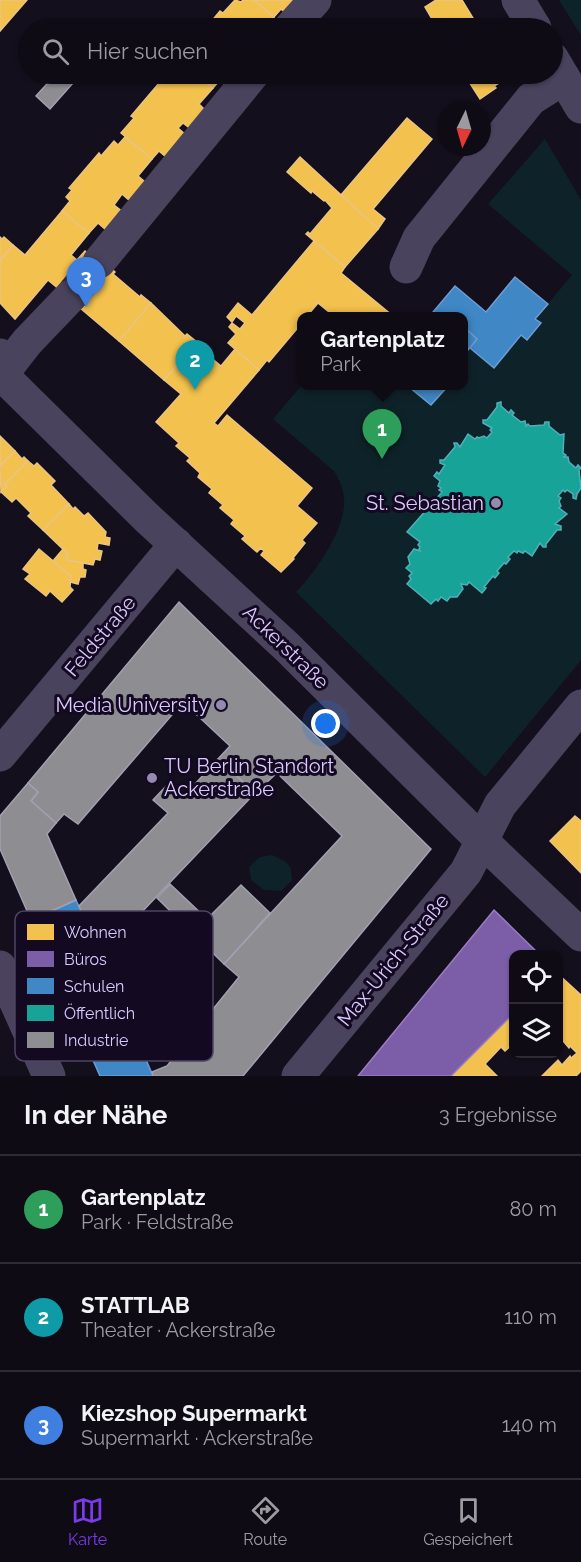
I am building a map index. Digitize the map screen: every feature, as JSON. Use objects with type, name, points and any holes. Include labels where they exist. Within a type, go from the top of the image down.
[{"type":"street","points":[[299,18],[315,0]]},
{"type":"street","points":[[518,0],[529,18]]},
{"type":"street","points":[[563,76],[581,106]]},
{"type":"street","points":[[99,262],[245,84]]},
{"type":"street","points":[[406,267],[419,238],[544,84]]},
{"type":"street","points":[[3,362],[27,342],[71,296]]},
{"type":"street","name":"Ackerstraße","points":[[3,362],[9,382],[146,517],[287,646],[481,840],[581,935]]},
{"type":"street","name":"Feldstraße","points":[[0,755],[176,544]]},
{"type":"street","name":"Max-Urich-Straße","points":[[298,1076],[466,872],[500,805],[581,706]]},
{"type":"street","points":[[0,967],[15,1000]]},
{"type":"street","points":[[42,1061],[49,1076]]},
{"type":"shaded area","points":[[559,0],[581,0],[581,35]]},
{"type":"shaded area","points":[[545,139],[581,200],[581,468],[578,465],[576,468],[569,462],[568,457],[564,457],[566,455],[563,453],[564,435],[560,435],[549,426],[548,422],[544,425],[528,424],[526,426],[512,415],[511,410],[509,413],[500,402],[497,403],[497,407],[487,420],[483,420],[483,423],[492,428],[487,438],[484,436],[475,439],[468,434],[460,447],[455,443],[455,447],[444,460],[441,460],[441,463],[445,465],[439,474],[437,472],[434,476],[440,481],[439,490],[442,492],[408,532],[420,542],[418,545],[420,551],[408,557],[410,564],[406,568],[412,573],[407,585],[431,604],[441,597],[447,601],[450,597],[457,596],[463,589],[461,584],[467,585],[469,582],[482,593],[486,588],[484,587],[493,576],[495,578],[499,573],[497,571],[504,563],[506,564],[510,559],[508,557],[514,551],[516,553],[525,551],[532,556],[540,543],[546,547],[557,529],[558,526],[555,524],[566,514],[559,508],[561,499],[558,496],[563,490],[567,490],[576,499],[581,488],[581,660],[485,777],[296,592],[321,561],[336,535],[344,509],[344,497],[341,484],[334,471],[273,419],[298,390],[413,390],[431,405],[444,390],[468,390],[468,350],[470,348],[494,367],[521,335],[527,340],[541,323],[535,319],[572,275],[488,204]]},
{"type":"shaded area","points":[[272,855],[286,862],[291,869],[292,880],[281,891],[264,890],[251,880],[249,867],[260,857]]},
{"type":"building: Wohnen","points":[[0,0],[27,0],[0,31]]},
{"type":"building: Wohnen","points":[[235,0],[241,2],[254,0],[274,17],[214,18],[220,11],[223,13]]},
{"type":"building: Wohnen","points":[[254,0],[304,0],[288,15],[281,9],[274,17]]},
{"type":"building: Wohnen","points":[[436,0],[462,0],[473,18],[431,18],[425,7]]},
{"type":"building: Wohnen","points":[[158,84],[208,84],[213,88],[199,104],[206,111],[192,130],[183,123],[178,128],[187,136],[166,157],[159,151],[152,159],[121,133],[134,118],[131,116]]},
{"type":"building: Wohnen","points":[[470,84],[497,84],[494,86],[496,88],[480,99]]},
{"type":"building: Wohnen","points":[[407,118],[432,139],[373,209],[385,219],[378,229],[341,195]]},
{"type":"building: Wohnen","points":[[125,137],[152,159],[138,176],[145,182],[131,202],[122,194],[114,205],[123,212],[105,229],[98,223],[89,233],[62,211],[70,201],[66,197],[72,190],[69,188],[99,153],[101,156],[114,141],[118,145]]},
{"type":"building: Wohnen","points":[[300,157],[378,229],[345,267],[306,234],[308,232],[310,234],[332,208],[325,200],[312,191],[311,193],[287,172]]},
{"type":"building: Wohnen","points":[[62,211],[89,233],[71,255],[77,260],[85,251],[104,266],[75,299],[48,280],[15,319],[0,303],[0,261],[13,245],[25,255]]},
{"type":"building: Wohnen","points":[[0,237],[2,239],[4,237],[13,245],[0,261]]},
{"type":"building: Wohnen","points":[[314,241],[345,267],[341,273],[388,312],[329,312],[318,303],[310,312],[297,312],[297,329],[269,362],[267,360],[259,370],[228,343],[236,334],[229,327],[232,323],[240,329],[245,323],[236,316],[232,322],[227,317],[238,303],[252,315]]},
{"type":"building: Wohnen","points":[[106,264],[115,272],[113,274],[140,297],[141,295],[151,303],[119,341],[73,302]]},
{"type":"building: Wohnen","points":[[151,303],[185,336],[187,334],[197,342],[164,380],[119,341]]},
{"type":"building: Wohnen","points":[[197,342],[204,349],[203,351],[221,366],[235,349],[259,370],[214,423],[218,426],[227,415],[312,488],[297,506],[317,523],[302,540],[305,543],[294,559],[281,572],[261,555],[264,551],[261,548],[257,552],[242,539],[245,536],[231,524],[234,520],[220,508],[223,505],[209,493],[212,489],[198,477],[200,473],[187,461],[190,458],[176,446],[179,443],[156,422],[181,394],[164,380]]},
{"type":"building: Wohnen","points":[[0,436],[15,451],[0,466]]},
{"type":"building: Wohnen","points":[[15,451],[22,459],[24,457],[28,461],[5,484],[7,486],[1,492],[0,466]]},
{"type":"building: Wohnen","points":[[28,461],[34,466],[37,463],[55,481],[51,485],[69,504],[43,530],[28,516],[31,513],[16,498],[12,502],[1,492],[7,486],[5,484]]},
{"type":"building: Wohnen","points":[[69,504],[84,516],[88,513],[106,532],[105,537],[110,538],[109,545],[98,543],[97,550],[102,551],[100,560],[95,559],[93,565],[66,560],[68,554],[43,530]]},
{"type":"building: Wohnen","points":[[39,549],[71,576],[70,587],[73,590],[62,602],[50,591],[46,596],[25,579],[30,574],[23,569]]},
{"type":"building: Wohnen","points":[[63,549],[68,554],[66,560],[83,563],[83,569],[86,570],[85,577],[80,577],[78,584],[70,582],[71,576],[53,561]]},
{"type":"building: Wohnen","points":[[575,816],[581,821],[581,873],[550,841]]},
{"type":"building: Wohnen","points":[[563,979],[581,995],[581,1071],[576,1076],[542,1076],[558,1060],[562,1065],[570,1056],[571,1058],[577,1053],[570,1046],[569,1048],[563,1041]]},
{"type":"building: Wohnen","points":[[509,1018],[509,1047],[505,1051],[501,1047],[485,1064],[497,1076],[451,1076]]},
{"type":"building: Büros","points":[[494,910],[535,950],[509,950],[509,1018],[451,1076],[358,1076]]},
{"type":"building: Schulen","points":[[515,277],[548,304],[535,319],[541,323],[527,340],[521,335],[494,368],[470,348],[477,339],[468,331],[468,312],[433,312],[455,286],[486,312]]},
{"type":"building: Schulen","points":[[468,331],[477,339],[468,350]]},
{"type":"building: Schulen","points":[[413,390],[444,390],[431,405]]},
{"type":"building: Schulen","points":[[76,900],[81,911],[51,911]]},
{"type":"building: Schulen","points":[[93,1061],[147,1061],[153,1076],[100,1076]]},
{"type":"building: Öffentlich","name":"St. Sebastian","points":[[501,402],[501,406],[509,413],[511,410],[514,413],[512,415],[521,422],[525,421],[526,426],[528,424],[530,426],[544,425],[545,422],[549,422],[549,426],[560,435],[564,434],[563,453],[566,455],[564,457],[568,457],[569,462],[576,468],[578,465],[581,468],[579,470],[581,488],[576,499],[567,490],[565,492],[563,490],[558,496],[561,498],[559,508],[567,514],[555,524],[561,526],[561,530],[557,530],[546,547],[540,543],[532,556],[525,551],[517,553],[514,551],[508,557],[510,559],[506,564],[504,563],[497,571],[499,573],[495,578],[493,576],[484,587],[486,588],[482,593],[469,582],[467,585],[461,584],[463,589],[457,597],[450,597],[447,601],[441,597],[431,604],[407,584],[412,573],[406,568],[410,564],[408,557],[414,549],[420,551],[418,545],[420,542],[407,532],[442,492],[438,486],[440,481],[434,476],[437,472],[439,474],[445,465],[440,463],[440,460],[444,460],[455,447],[454,443],[460,447],[468,434],[475,439],[484,436],[487,438],[492,428],[483,423],[483,420],[487,420],[497,407],[497,403]]},
{"type":"building: Industrie","points":[[47,84],[72,84],[50,109],[36,96]]},
{"type":"building: Industrie","points":[[179,602],[431,849],[243,1076],[153,1076],[152,1072],[167,1066],[171,1061],[213,1061],[213,1009],[239,977],[224,964],[342,836],[277,773],[255,793],[218,759],[230,746],[183,702],[78,824],[64,814],[56,823],[31,801],[38,792],[28,783]]},
{"type":"building: Industrie","points":[[218,759],[255,793],[143,911],[81,911],[79,906],[168,813],[153,800],[169,783],[184,796]]},
{"type":"building: Industrie","points":[[28,783],[38,792],[31,801],[56,823],[47,834],[76,900],[51,911],[27,911],[0,849],[0,816]]},
{"type":"building: Industrie","points":[[170,884],[199,911],[170,911],[157,898]]},
{"type":"building: Industrie","points":[[241,885],[270,913],[224,964],[213,953],[213,913]]},
{"type":"tunnel","points":[[71,296],[99,262]]},
{"type":"place","name":"Kiezshop Supermarkt","points":[[86,307]]},
{"type":"place","name":"STATTLAB","points":[[195,390]]},
{"type":"place","name":"Gartenplatz","points":[[382,459]]},
{"type":"place","name":"St. Sebastian","points":[[496,503]]},
{"type":"place","name":"Media University","points":[[221,705]]},
{"type":"place","name":"TU Berlin Standort Ackerstraße","points":[[152,778]]}]
